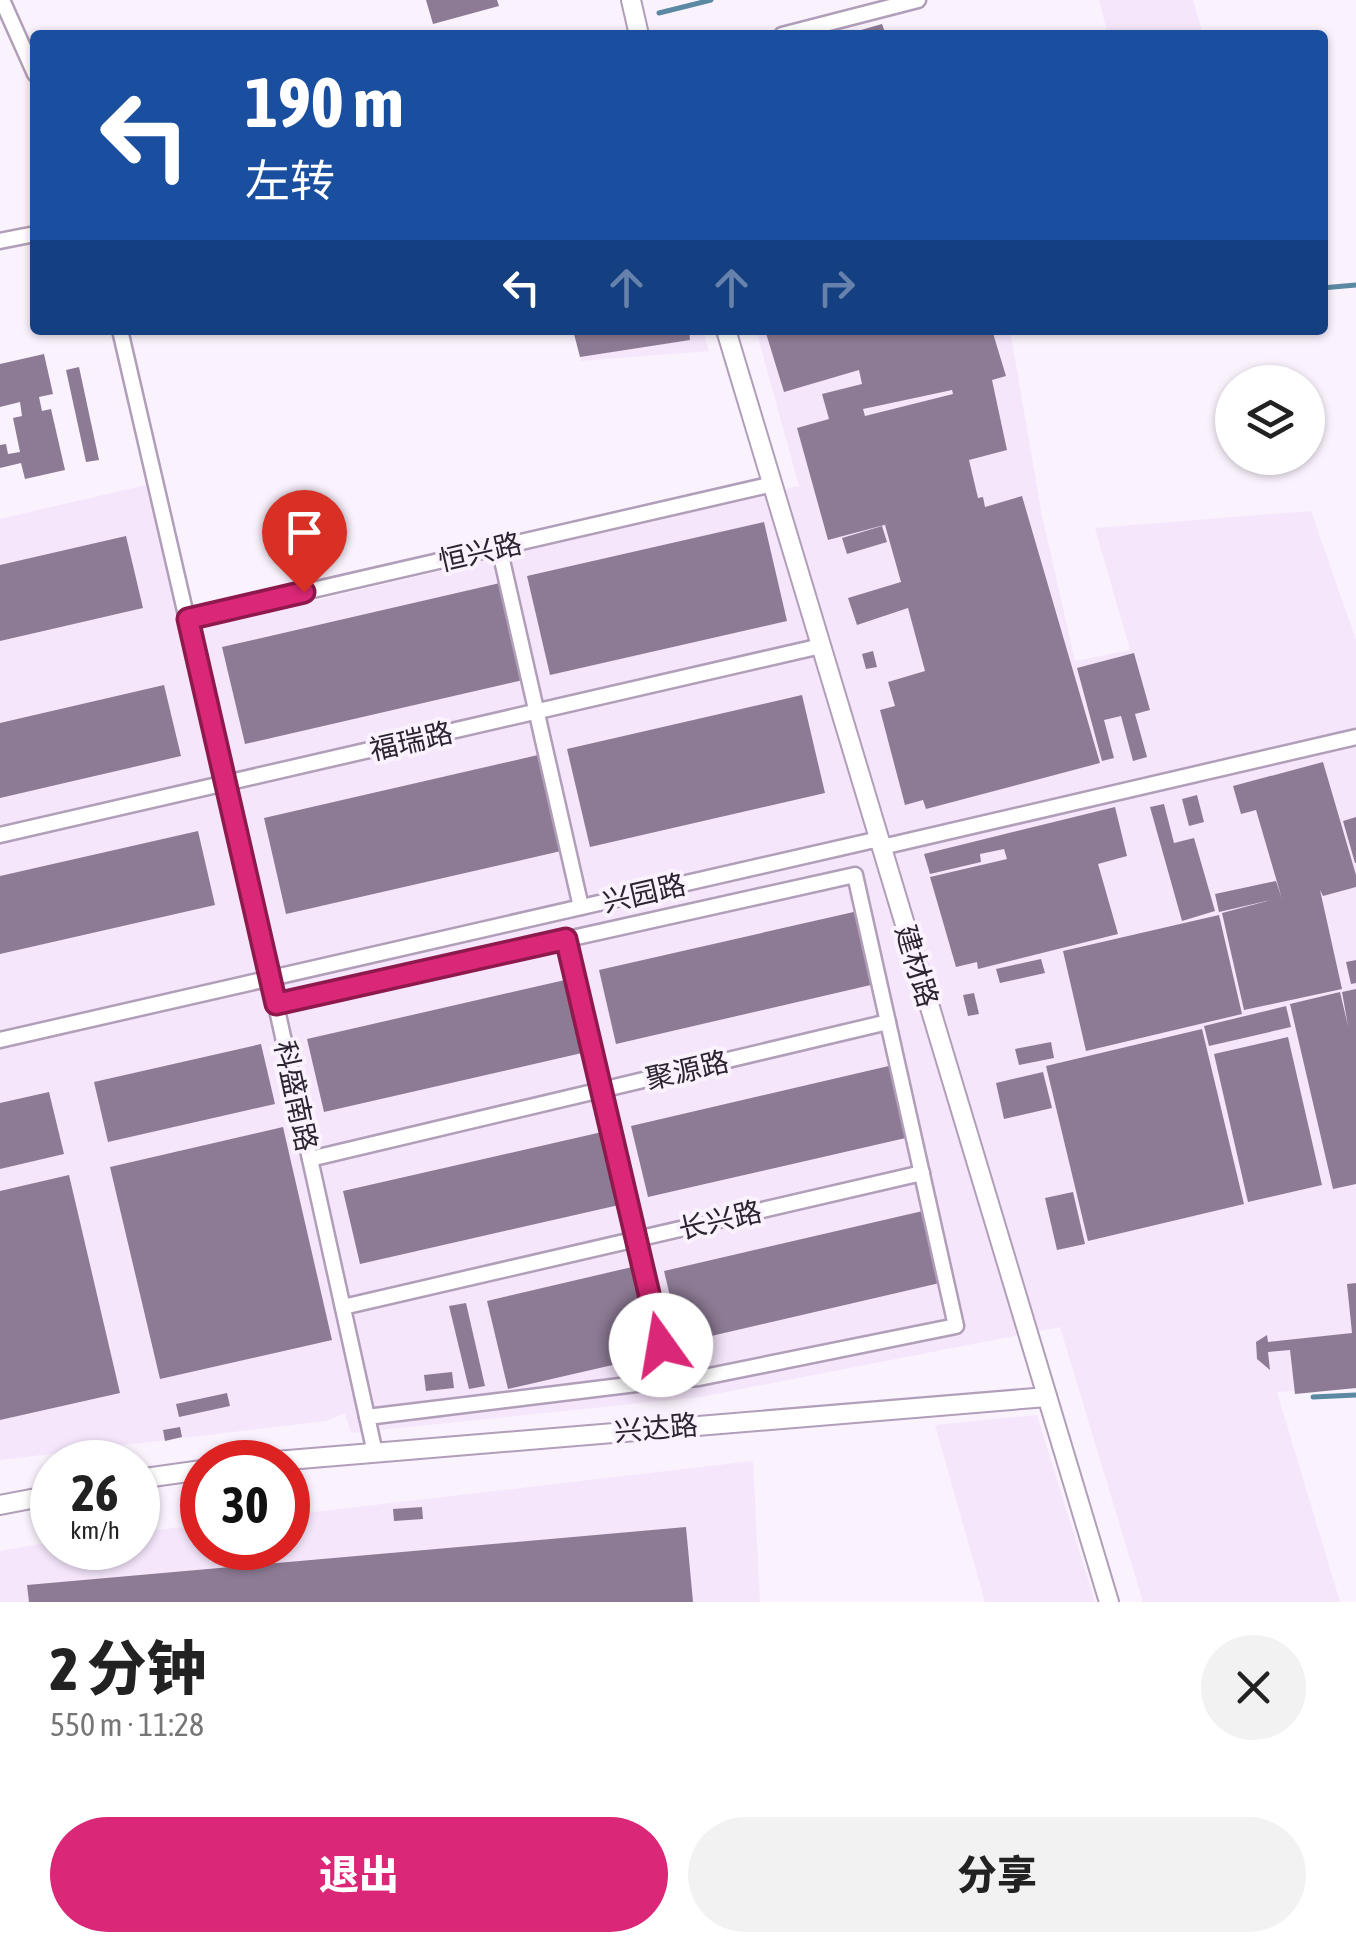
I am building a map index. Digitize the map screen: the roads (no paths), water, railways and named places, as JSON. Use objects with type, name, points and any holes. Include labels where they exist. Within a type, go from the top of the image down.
[{"type":"street","points":[[2,0],[30,63]]},
{"type":"street","points":[[631,0],[639,30]]},
{"type":"street","points":[[801,30],[918,0]]},
{"type":"street","points":[[0,241],[30,235]]},
{"type":"street","name":"科盛南路","points":[[121,335],[375,1453]]},
{"type":"street","name":"建材路","points":[[727,335],[1108,1602]]},
{"type":"street","name":"恒兴路","points":[[188,619],[772,484]]},
{"type":"street","points":[[499,547],[581,908]]},
{"type":"street","name":"福瑞路","points":[[0,836],[821,646]]},
{"type":"street","name":"兴园路","points":[[0,1040],[1356,737]]},
{"type":"street","points":[[276,1004],[855,874],[956,1326],[717,1374],[367,1417]]},
{"type":"street","points":[[566,939],[669,1380]]},
{"type":"street","name":"聚源路","points":[[310,1159],[888,1022]]},
{"type":"street","name":"长兴路","points":[[343,1307],[922,1174]]},
{"type":"street","name":"兴达路","points":[[310,1458],[1047,1397]]},
{"type":"street","points":[[0,1505],[30,1499]]},
{"type":"waterway","points":[[659,13],[711,0]]},
{"type":"waterway","points":[[1328,287],[1356,285]]},
{"type":"waterway","points":[[1313,1397],[1356,1395]]}]
